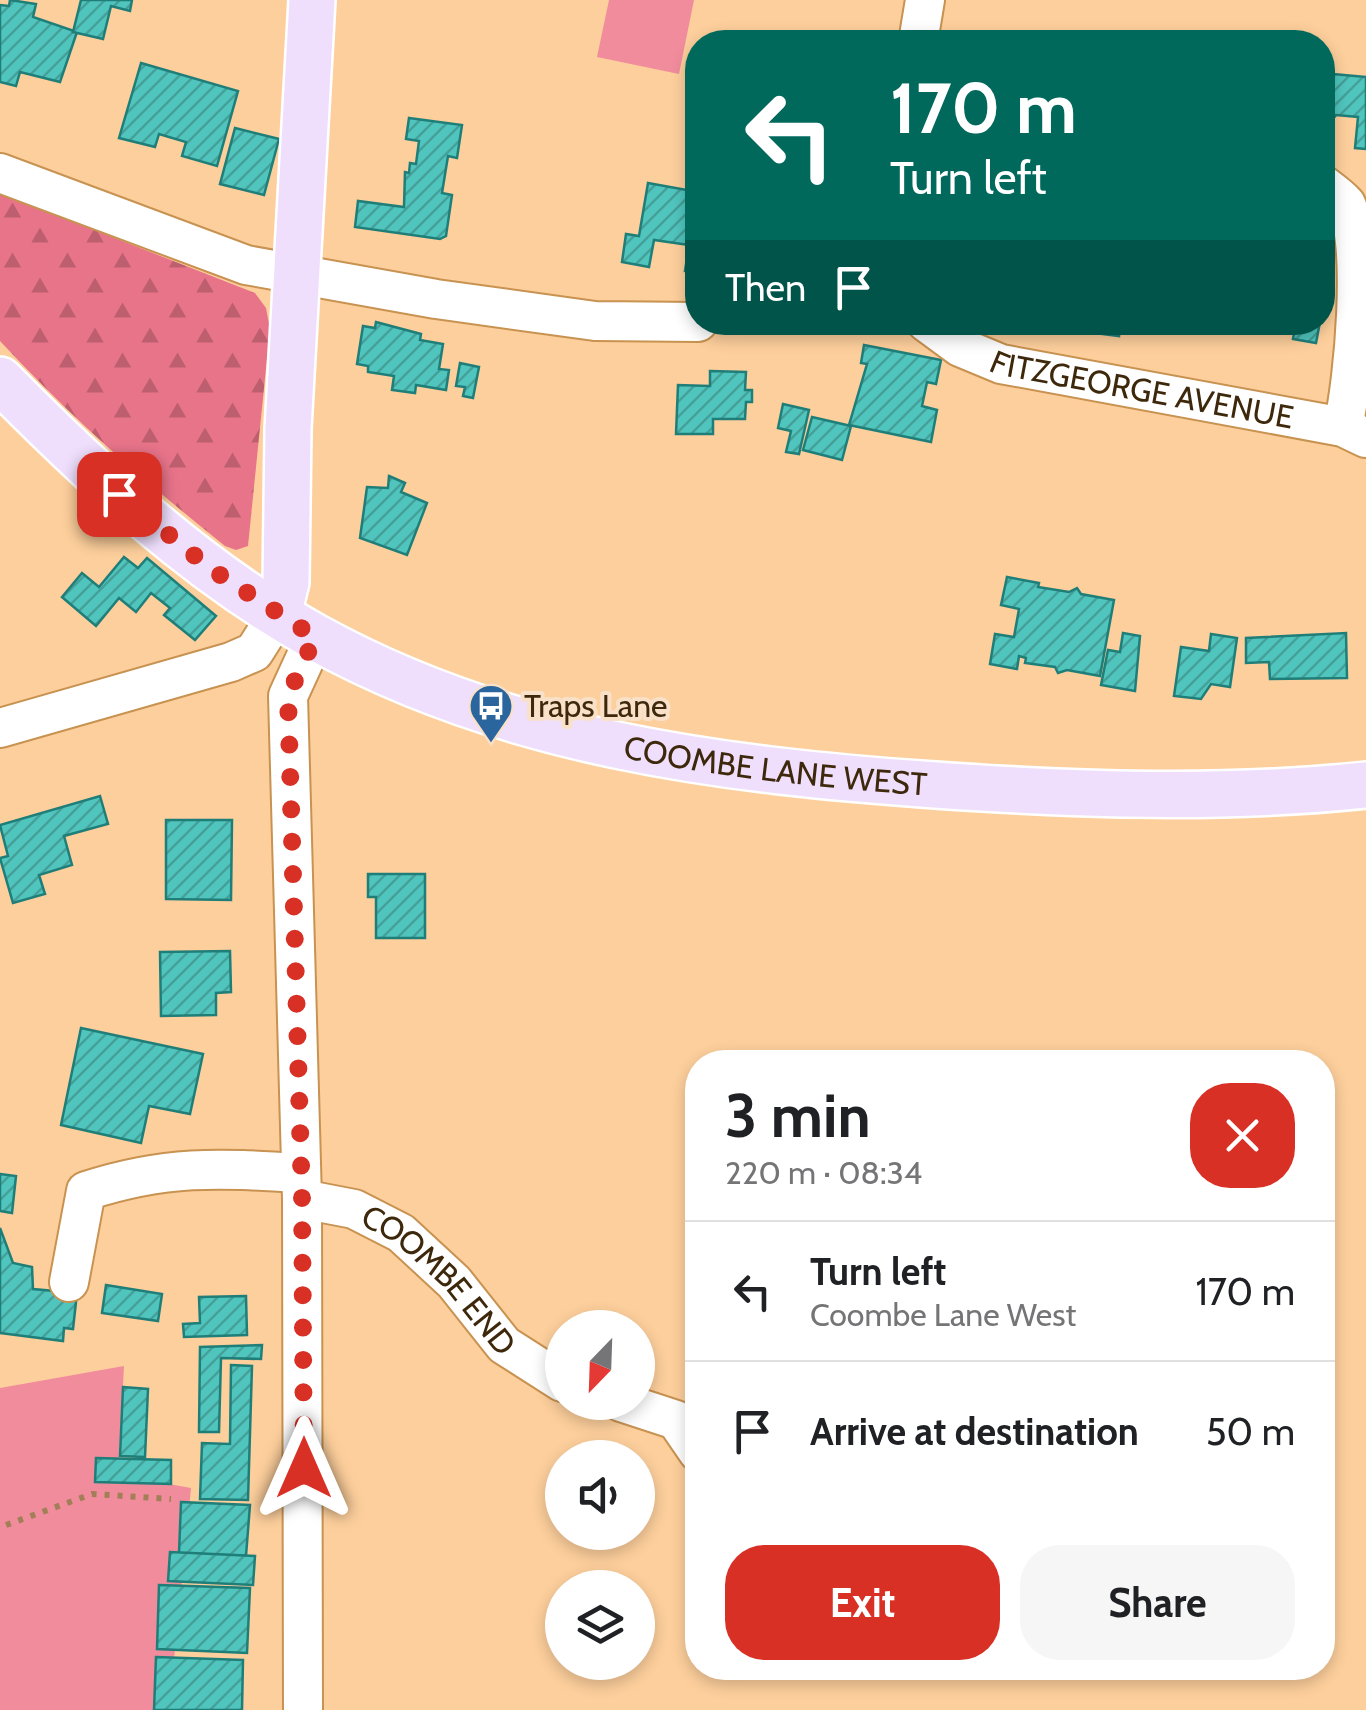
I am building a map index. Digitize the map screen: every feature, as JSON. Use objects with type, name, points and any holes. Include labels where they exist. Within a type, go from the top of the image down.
[{"type":"main road","points":[[297,626],[286,582],[288,429],[312,0]]},
{"type":"main road","name":"COOMBE LANE WEST","points":[[0,380],[141,514],[211,569],[297,626],[432,692],[546,729],[668,758],[769,773],[1098,792],[1207,794],[1366,785]]},
{"type":"street","points":[[920,30],[925,0]]},
{"type":"street","points":[[0,172],[246,266],[436,300],[595,321],[685,322]]},
{"type":"street","points":[[1335,195],[1348,206],[1361,253],[1354,432]]},
{"type":"street","name":"FITZGEORGE AVENUE","points":[[944,335],[1002,364],[1354,432]]},
{"type":"street","points":[[0,728],[230,662],[297,626]]},
{"type":"street","points":[[297,626],[288,696],[301,1186],[303,1710]]},
{"type":"street","name":"COOMBE END","points":[[69,1282],[86,1191],[136,1175],[196,1167],[301,1186],[401,1234],[454,1282],[504,1345],[545,1371]]},
{"type":"street","points":[[655,1408],[685,1414]]},
{"type":"path","points":[[6,1526],[92,1494],[171,1499]]},
{"type":"shaded area","points":[[609,0],[694,0],[679,74],[597,57]]},
{"type":"shaded area","points":[[124,1366],[118,1475],[191,1488],[169,1710],[0,1710],[0,1388]]},
{"type":"green space","points":[[0,193],[255,293],[266,308],[270,329],[248,546],[236,550],[225,546],[195,522],[81,422],[0,341]]},
{"type":"building","points":[[10,0],[36,4],[33,17],[77,32],[60,82],[20,72],[16,86],[0,82],[0,5],[9,6]]},
{"type":"building","points":[[81,0],[132,0],[130,11],[111,6],[103,39],[73,32]]},
{"type":"building","points":[[141,63],[238,91],[217,166],[182,156],[186,142],[159,134],[155,147],[119,138]]},
{"type":"building","points":[[1335,74],[1366,77],[1366,149],[1355,148],[1358,117],[1336,115]]},
{"type":"building","points":[[409,118],[462,125],[457,158],[448,156],[442,193],[452,195],[446,236],[440,239],[355,227],[358,201],[404,207],[405,172],[409,173],[410,163],[416,164],[419,141],[406,139]]},
{"type":"building","points":[[235,128],[279,139],[264,195],[220,184]]},
{"type":"building","points":[[648,183],[685,190],[685,244],[654,240],[649,267],[622,262],[626,234],[639,236]]},
{"type":"building","points":[[376,322],[421,334],[420,340],[443,344],[439,369],[449,370],[446,390],[416,385],[415,393],[392,390],[394,376],[368,372],[368,366],[357,364],[363,326],[375,328]]},
{"type":"building","points":[[1294,335],[1318,335],[1316,343],[1293,339]]},
{"type":"building","points":[[864,345],[941,360],[936,384],[927,382],[922,406],[937,410],[931,442],[849,425],[867,364],[861,363]]},
{"type":"building","points":[[460,363],[479,367],[473,398],[463,396],[465,387],[456,386]]},
{"type":"building","points":[[710,371],[746,372],[745,390],[752,390],[752,402],[746,402],[745,419],[713,419],[713,434],[676,434],[678,385],[710,386]]},
{"type":"building","points":[[783,404],[809,410],[799,454],[786,452],[791,431],[778,428]]},
{"type":"building","points":[[812,417],[851,426],[842,460],[803,450]]},
{"type":"building","points":[[389,476],[405,483],[401,492],[427,503],[407,555],[360,538],[367,487],[388,488]]},
{"type":"building","points":[[124,557],[138,568],[147,558],[216,616],[195,640],[164,615],[170,608],[151,593],[136,612],[119,598],[96,626],[62,597],[82,573],[99,587]]},
{"type":"building","points":[[1007,577],[1069,592],[1077,588],[1081,594],[1114,600],[1100,676],[1067,670],[1058,673],[1055,667],[1025,663],[1026,658],[1019,656],[1017,669],[990,664],[995,634],[1014,637],[1019,609],[1001,605]]},
{"type":"building","points":[[1123,633],[1140,636],[1135,691],[1101,685],[1108,650],[1120,652]]},
{"type":"building","points":[[1346,633],[1347,678],[1270,679],[1269,662],[1246,663],[1246,638]]},
{"type":"building","points":[[1211,634],[1237,638],[1230,687],[1211,684],[1201,699],[1174,696],[1181,647],[1209,651]]},
{"type":"building","points":[[100,796],[108,824],[64,836],[72,865],[39,875],[45,894],[13,903],[0,858],[8,856],[0,825]]},
{"type":"building","points":[[166,820],[232,820],[231,900],[166,899]]},
{"type":"building","points":[[368,874],[425,874],[425,938],[376,938],[376,897],[368,897]]},
{"type":"building","points":[[230,951],[231,992],[216,993],[216,1015],[161,1016],[160,952]]},
{"type":"building","points":[[81,1028],[203,1054],[190,1114],[149,1106],[141,1143],[61,1125]]},
{"type":"building","points":[[0,1174],[16,1176],[12,1213],[0,1211]]},
{"type":"building","points":[[0,1228],[13,1263],[32,1267],[33,1289],[77,1293],[73,1329],[64,1328],[63,1341],[0,1333]]},
{"type":"building","points":[[106,1285],[162,1294],[158,1321],[102,1313]]},
{"type":"building","points":[[246,1296],[247,1335],[184,1337],[183,1324],[200,1323],[199,1297]]},
{"type":"building","points":[[262,1345],[261,1359],[221,1358],[219,1432],[199,1432],[200,1347]]},
{"type":"building","points":[[231,1365],[252,1366],[248,1500],[200,1499],[202,1443],[230,1444]]},
{"type":"building","points":[[123,1387],[148,1389],[145,1457],[120,1456]]},
{"type":"building","points":[[96,1458],[171,1460],[171,1484],[95,1482]]},
{"type":"building","points":[[181,1502],[250,1505],[246,1556],[179,1553]]},
{"type":"building","points":[[170,1552],[255,1556],[253,1585],[168,1581]]},
{"type":"building","points":[[159,1585],[250,1588],[247,1653],[157,1649]]},
{"type":"building","points":[[156,1657],[243,1660],[242,1710],[154,1710]]},
{"type":"place","name":"Traps Lane","points":[[491,744]]},
{"type":"route","points":[[119,494],[211,569],[315,637],[288,696],[302,1198],[304,1468]]}]
